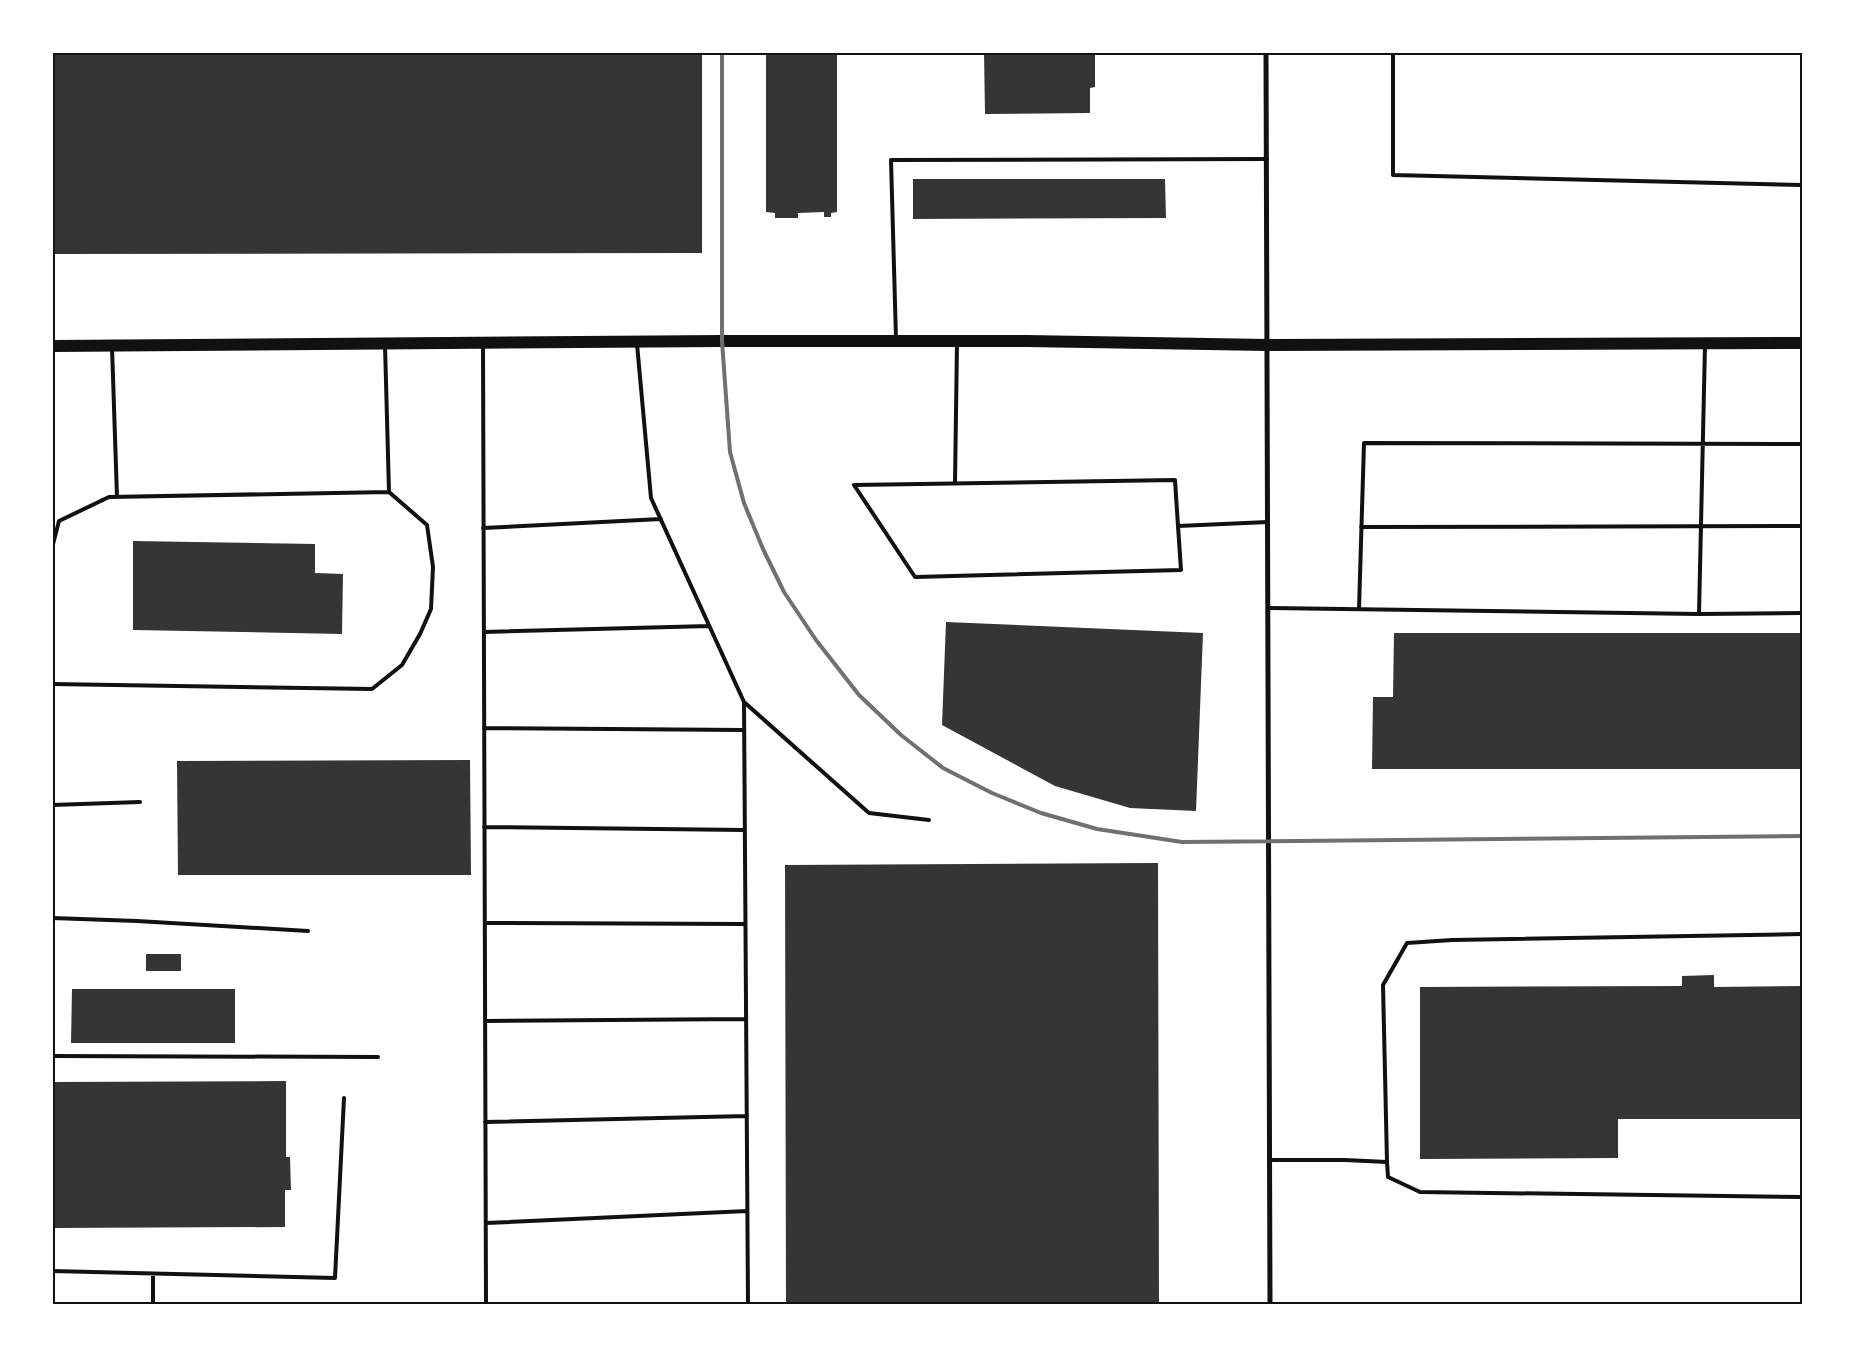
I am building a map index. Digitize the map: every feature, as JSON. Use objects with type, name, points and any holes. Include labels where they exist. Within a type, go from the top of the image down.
[{"type":"main road","points":[[52,346],[896,341],[1268,345],[1802,343]]},
{"type":"street","points":[[1266,52],[1270,1304]]},
{"type":"lane","points":[[1393,52],[1393,175],[1802,185]]},
{"type":"lane","points":[[896,341],[891,160],[1267,159]]},
{"type":"lane","points":[[955,483],[957,341]]},
{"type":"lane","points":[[637,342],[651,498],[744,702],[869,813],[929,820]]},
{"type":"lane","points":[[483,343],[486,1304]]},
{"type":"lane","points":[[1699,614],[1705,343]]},
{"type":"lane","points":[[384,344],[389,492]]},
{"type":"lane","points":[[112,346],[118,497]]},
{"type":"lane","points":[[1359,609],[1364,443],[1802,444]]},
{"type":"lane","points":[[1175,480],[1178,526],[1181,570],[915,578],[854,484],[1175,480]]},
{"type":"lane","points":[[52,548],[59,521],[109,497],[389,492],[426,525],[433,567],[431,609],[420,634],[402,665],[372,689],[52,684]]},
{"type":"lane","points":[[483,528],[661,519]]},
{"type":"lane","points":[[1178,526],[1268,522]]},
{"type":"lane","points":[[1361,527],[1802,526]]},
{"type":"lane","points":[[1268,608],[1699,614],[1802,613]]},
{"type":"lane","points":[[484,632],[709,626]]},
{"type":"lane","points":[[744,702],[748,1304]]},
{"type":"lane","points":[[484,728],[744,730]]},
{"type":"lane","points":[[52,805],[140,802]]},
{"type":"lane","points":[[484,827],[744,830]]},
{"type":"lane","points":[[52,918],[308,931]]},
{"type":"lane","points":[[484,923],[745,924]]},
{"type":"lane","points":[[1802,934],[1452,940],[1407,943],[1383,985],[1386,1162],[1388,1177],[1420,1192],[1802,1197]]},
{"type":"lane","points":[[485,1021],[746,1019]]},
{"type":"lane","points":[[52,1056],[378,1057]]},
{"type":"lane","points":[[52,1271],[335,1278],[344,1098]]},
{"type":"lane","points":[[485,1122],[747,1116]]},
{"type":"lane","points":[[1269,1160],[1386,1162]]},
{"type":"lane","points":[[486,1224],[747,1210]]},
{"type":"lane","points":[[153,1274],[153,1304]]},
{"type":"building","points":[[52,52],[702,52],[702,253],[52,254]]},
{"type":"building","points":[[766,52],[837,52],[837,212],[831,213],[831,217],[824,217],[824,212],[798,213],[798,218],[775,218],[775,213],[766,212]]},
{"type":"building","points":[[984,52],[1095,52],[1095,87],[1090,88],[1090,113],[985,114]]},
{"type":"building","points":[[913,179],[1165,179],[1166,218],[913,219]]},
{"type":"building","points":[[133,541],[315,544],[315,573],[343,574],[342,634],[133,630]]},
{"type":"building","points":[[946,622],[1203,633],[1196,811],[1130,808],[1055,786],[942,725]]},
{"type":"building","points":[[1394,633],[1802,633],[1802,769],[1372,769],[1373,697],[1393,697]]},
{"type":"building","points":[[470,760],[471,875],[178,875],[177,761]]},
{"type":"building","points":[[1158,863],[1159,1304],[786,1304],[785,865]]},
{"type":"building","points":[[146,954],[181,954],[181,971],[146,971]]},
{"type":"building","points":[[1714,975],[1714,987],[1802,986],[1802,1119],[1618,1119],[1618,1158],[1420,1159],[1420,987],[1682,986],[1682,976]]},
{"type":"building","points":[[72,989],[235,989],[235,1043],[71,1043]]},
{"type":"building","points":[[286,1081],[286,1157],[290,1157],[291,1190],[285,1190],[285,1227],[52,1228],[52,1082]]},
{"type":"railway","points":[[722,52],[722,341],[730,452],[744,503],[763,549],[784,592],[816,640],[859,695],[901,735],[943,768],[992,793],[1041,813],[1097,829],[1182,842],[1802,836]]}]
